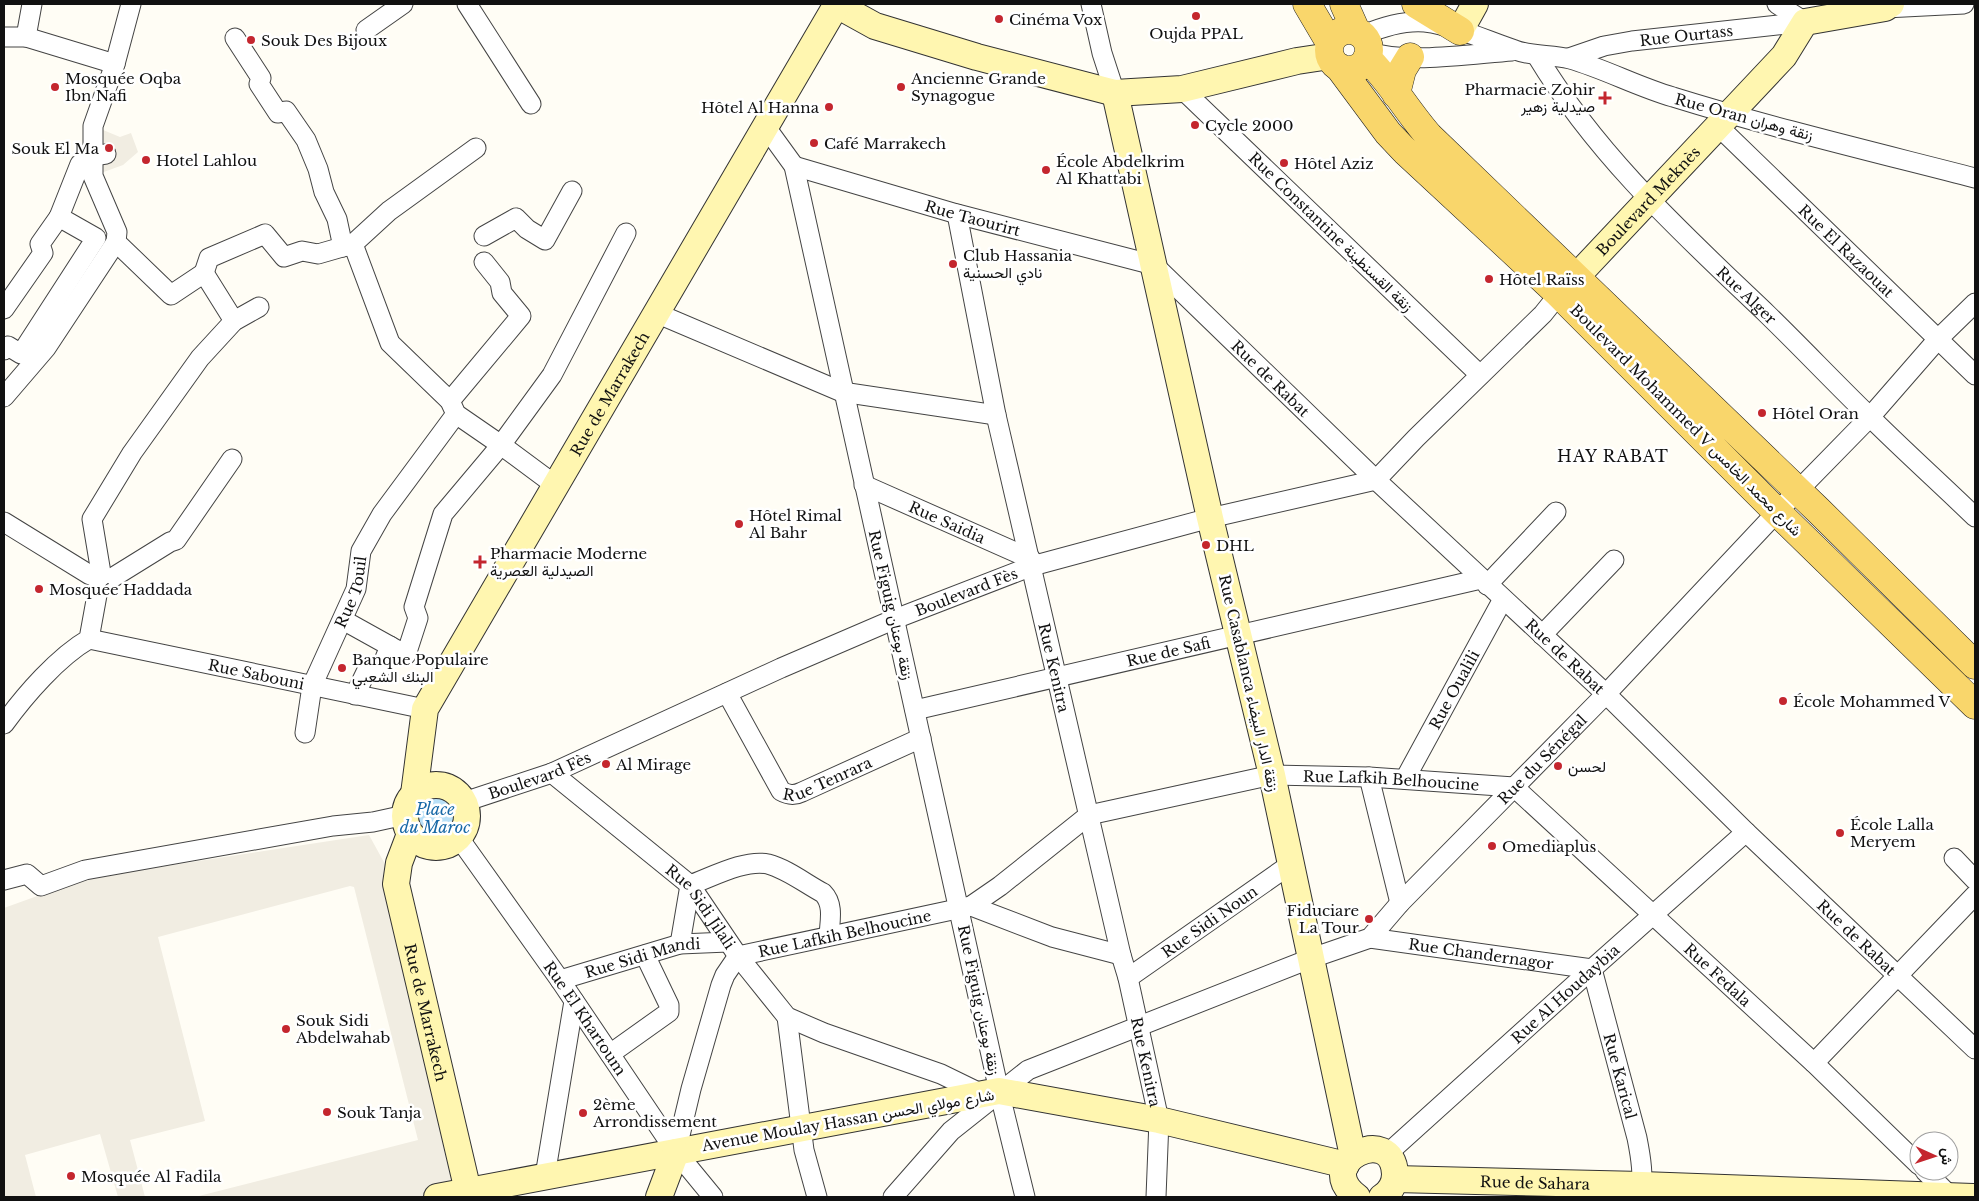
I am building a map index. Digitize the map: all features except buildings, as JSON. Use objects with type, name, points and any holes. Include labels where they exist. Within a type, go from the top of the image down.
[{"type":"main road","name":"Boulevard Mohammed V شارع محمد الخامس","points":[[1307,4],[1333,55],[1388,133],[1405,151],[1568,286],[1642,342],[1797,490],[1975,665]]},
{"type":"main road","name":"Boulevard Mohammed V شارع محمد الخامس","points":[[1344,4],[1364,44],[1383,74],[1429,136],[1776,512],[1975,705]]},
{"type":"main road","points":[[1416,4],[1460,31]]},
{"type":"main road","points":[[1344,30],[1364,44],[1362,65],[1354,69],[1333,55],[1333,37],[1344,30]]},
{"type":"main road","points":[[1396,94],[1402,70],[1410,57]]},
{"type":"street","points":[[26,37],[32,4]]},
{"type":"street","points":[[4,350],[8,346],[21,354],[72,291],[116,242],[117,232],[92,176],[100,155],[93,126],[115,64],[131,4]]},
{"type":"street","points":[[366,30],[402,4]]},
{"type":"street","points":[[466,4],[531,104]]},
{"type":"street","points":[[836,4],[875,26],[977,57],[1115,93],[1182,89],[1297,61],[1333,55]]},
{"type":"street","name":"Rue de Marrakech","points":[[481,1192],[396,884],[410,814],[425,710],[836,4]]},
{"type":"street","points":[[1092,4],[1102,53],[1115,93]]},
{"type":"street","points":[[1460,31],[1475,4]]},
{"type":"street","points":[[1778,4],[1805,22],[1888,6],[1964,4]]},
{"type":"street","points":[[1424,22],[1460,31],[1516,51],[1410,57],[1382,56],[1364,44],[1382,27],[1424,22]]},
{"type":"street","name":"Rue Ourtass","points":[[1569,58],[1604,46],[1632,41],[1805,22]]},
{"type":"street","name":"Boulevard Meknès","points":[[1376,480],[1543,314],[1784,56],[1805,22]]},
{"type":"street","points":[[4,37],[26,37],[115,64]]},
{"type":"street","points":[[234,38],[261,78],[259,84],[278,113],[286,111],[306,140],[318,168],[324,192],[390,343],[453,407],[555,485]]},
{"type":"street","name":"Rue Oran زنقة وهران","points":[[1516,51],[1537,56],[1569,58],[1671,97],[1724,120],[1975,178]]},
{"type":"street","name":"Rue Alger","points":[[1537,56],[1558,90],[1584,126],[1648,200],[1975,517]]},
{"type":"street","name":"Rue Constantine زنقة القسنطينة","points":[[1182,89],[1480,375]]},
{"type":"street","name":"Rue Casablanca زنقة الدار البيضاء","points":[[1115,93],[1210,518],[1272,775],[1312,958],[1348,1180]]},
{"type":"street","name":"Rue El Razaouat","points":[[1724,120],[1975,375]]},
{"type":"street","name":"Rue Figuig زنقة بوعنان","points":[[765,126],[794,166],[842,392],[921,738],[965,908],[990,1093],[1025,1197]]},
{"type":"street","points":[[116,242],[171,295],[204,273],[209,258],[266,234],[284,257],[302,251],[318,254],[348,245],[389,211],[476,148]]},
{"type":"street","points":[[4,309],[43,253],[40,244],[59,217],[80,164],[100,155]]},
{"type":"street","name":"Rue Taourirt","points":[[794,166],[957,214],[1154,265]]},
{"type":"street","points":[[484,236],[516,218],[545,240],[572,191]]},
{"type":"street","name":"Rue Kenitra","points":[[957,214],[996,415],[1121,955],[1128,978],[1159,1120],[1156,1197]]},
{"type":"street","points":[[4,398],[46,348],[96,238],[59,217]]},
{"type":"street","points":[[343,620],[406,656],[418,618],[414,607],[443,514],[501,445],[552,375],[626,233]]},
{"type":"street","name":"Rue Touil","points":[[305,733],[312,686],[356,589],[362,551],[382,514],[453,407],[521,316],[502,293],[500,282],[484,262]]},
{"type":"street","name":"Rue de Rabat","points":[[1154,265],[1376,480],[1606,694],[1746,832],[1975,1049]]},
{"type":"street","points":[[204,273],[234,321]]},
{"type":"street","name":"Rue du Sénégal","points":[[1370,938],[1400,903],[1606,694],[1776,512],[1870,417],[1938,339],[1975,303]]},
{"type":"street","points":[[4,724],[19,703],[73,648],[89,639],[100,579],[92,519],[132,453],[200,358],[234,321],[259,307]]},
{"type":"street","points":[[656,313],[842,392],[996,415]]},
{"type":"street","points":[[4,522],[90,575],[100,579],[176,540],[232,458]]},
{"type":"street","name":"Boulevard Fès","points":[[464,802],[552,773],[727,693],[1031,562],[1376,480]]},
{"type":"street","name":"Rue Saidia","points":[[864,485],[1031,562]]},
{"type":"street","points":[[1484,582],[1556,512]]},
{"type":"street","points":[[1542,636],[1614,560]]},
{"type":"street","name":"Rue de Safi","points":[[915,710],[1238,635],[1484,582]]},
{"type":"street","name":"Rue Oualili","points":[[1405,779],[1503,599]]},
{"type":"street","name":"Rue Sabouni","points":[[89,639],[425,710]]},
{"type":"street","points":[[355,695],[367,670],[379,673],[390,646]]},
{"type":"street","name":"Rue Tenrara","points":[[727,693],[781,791],[786,794],[795,795],[921,738]]},
{"type":"street","name":"Rue Sidi Jilali","points":[[552,773],[690,885],[733,949],[787,1016],[824,1033],[990,1093]]},
{"type":"street","name":"Rue Lafkih Belhoucine","points":[[733,949],[829,935],[965,908],[1000,886],[1089,815],[1272,775],[1370,777],[1514,787]]},
{"type":"street","points":[[1370,777],[1400,903]]},
{"type":"street","points":[[431,785],[441,785],[451,788],[459,794],[464,802],[467,811],[467,821],[459,838],[449,845],[437,848],[425,846],[416,841],[410,814],[422,788],[431,785]]},
{"type":"street","name":"Rue Fedala","points":[[1514,787],[1814,1063],[1909,1155]]},
{"type":"street","points":[[4,880],[27,874],[41,886],[85,870],[323,827],[374,822],[410,814]]},
{"type":"street","name":"Rue Al Houdaybia","points":[[1388,1185],[1592,969],[1746,832]]},
{"type":"street","name":"Rue El Khartoum","points":[[459,838],[574,1000],[676,1152],[713,1197]]},
{"type":"street","points":[[1954,858],[1975,880]]},
{"type":"street","points":[[680,944],[690,885],[744,864],[758,863],[769,864],[814,888],[828,898],[830,907],[829,935]]},
{"type":"street","name":"Rue Sidi Noun","points":[[1128,978],[1290,864]]},
{"type":"street","points":[[1814,1063],[1975,895]]},
{"type":"street","points":[[965,908],[1052,936],[1121,955]]},
{"type":"street","points":[[895,1197],[950,1131],[990,1093],[1028,1070],[1138,1025],[1312,958],[1370,938]]},
{"type":"street","name":"Rue Chandernagor","points":[[1370,938],[1592,969]]},
{"type":"street","name":"Rue Sidi Mandi","points":[[560,980],[680,944],[733,949]]},
{"type":"street","points":[[659,1197],[676,1152],[691,1089],[733,949]]},
{"type":"street","points":[[610,1054],[669,1012],[669,1005],[645,955]]},
{"type":"street","name":"Rue Karical","points":[[1592,969],[1637,1138],[1641,1161],[1641,1191]]},
{"type":"street","points":[[545,1176],[574,1000]]},
{"type":"street","points":[[787,1016],[804,1150],[817,1197]]},
{"type":"street","name":"Avenue Moulay Hassan شارع مولاي الحسن","points":[[437,1197],[481,1192],[545,1176],[990,1093],[1159,1120],[1348,1180]]},
{"type":"street","name":"Rue de Sahara","points":[[1348,1180],[1359,1152],[1373,1149],[1388,1185],[1958,1197]]},
{"type":"street","points":[[1938,1181],[1958,1197]]},
{"type":"shaded area","name":"Souk El Ma","points":[[91,125],[120,137],[131,133],[138,152],[123,165],[90,177],[77,159]]},
{"type":"shaded area","points":[[369,835],[396,884],[468,1191],[437,1197],[195,1197],[418,1140],[354,887],[350,886],[158,937],[205,1121],[130,1140],[145,1197],[118,1197],[100,1134],[25,1155],[36,1197],[4,1197],[4,908],[87,878]]},
{"type":"water","name":"Place du Maroc","points":[[435,795],[448,799],[454,805],[458,818],[454,831],[448,837],[435,841],[422,837],[416,831],[412,818],[416,805],[422,799]]},
{"type":"place","name":"Oujda PPAL","points":[[1196,16]]},
{"type":"place","name":"Cinéma Vox","points":[[999,19]]},
{"type":"place","name":"Souk Des Bijoux","points":[[251,40]]},
{"type":"place","name":"Mosquée Oqba Ibn Nafi","points":[[55,87]]},
{"type":"place","name":"Ancienne Grande Synagogue","points":[[901,87]]},
{"type":"place","name":"Pharmacie Zohir صيدلية زهير","points":[[1605,98]]},
{"type":"place","name":"Hôtel Al Hanna","points":[[829,107]]},
{"type":"place","name":"Cycle 2000","points":[[1195,125]]},
{"type":"place","name":"Café Marrakech","points":[[814,143]]},
{"type":"place","name":"Souk El Ma","points":[[109,148]]},
{"type":"place","name":"Hotel Lahlou","points":[[146,160]]},
{"type":"place","name":"Hôtel Aziz","points":[[1284,163]]},
{"type":"place","name":"École Abdelkrim Al Khattabi","points":[[1046,170]]},
{"type":"place","name":"Club Hassania نادي الحسنية","points":[[953,264]]},
{"type":"place","name":"Hôtel Raïss","points":[[1489,279]]},
{"type":"place","name":"Hôtel Oran","points":[[1762,413]]},
{"type":"place","name":"Hôtel Rimal Al Bahr","points":[[739,524]]},
{"type":"place","name":"DHL","points":[[1206,545]]},
{"type":"place","name":"Pharmacie Moderne الصيدلية العصرية","points":[[480,562]]},
{"type":"place","name":"Mosquée Haddada","points":[[39,589]]},
{"type":"place","name":"Banque Populaire البنك الشعبي","points":[[342,668]]},
{"type":"place","name":"École Mohammed V","points":[[1783,701]]},
{"type":"place","name":"Al Mirage","points":[[606,764]]},
{"type":"place","name":"لحسن","points":[[1558,766]]},
{"type":"place","name":"École Lalla Meryem","points":[[1840,833]]},
{"type":"place","name":"Omediaplus","points":[[1492,846]]},
{"type":"place","name":"Fiduciare La Tour","points":[[1369,919]]},
{"type":"place","name":"Souk Sidi Abdelwahab","points":[[286,1029]]},
{"type":"place","name":"Souk Tanja","points":[[327,1112]]},
{"type":"place","name":"2ème Arrondissement","points":[[583,1113]]},
{"type":"place","name":"Mosquée Al Fadila","points":[[71,1176]]},
{"type":"district","name":"HAY RABAT","points":[[1613,456]]}]
